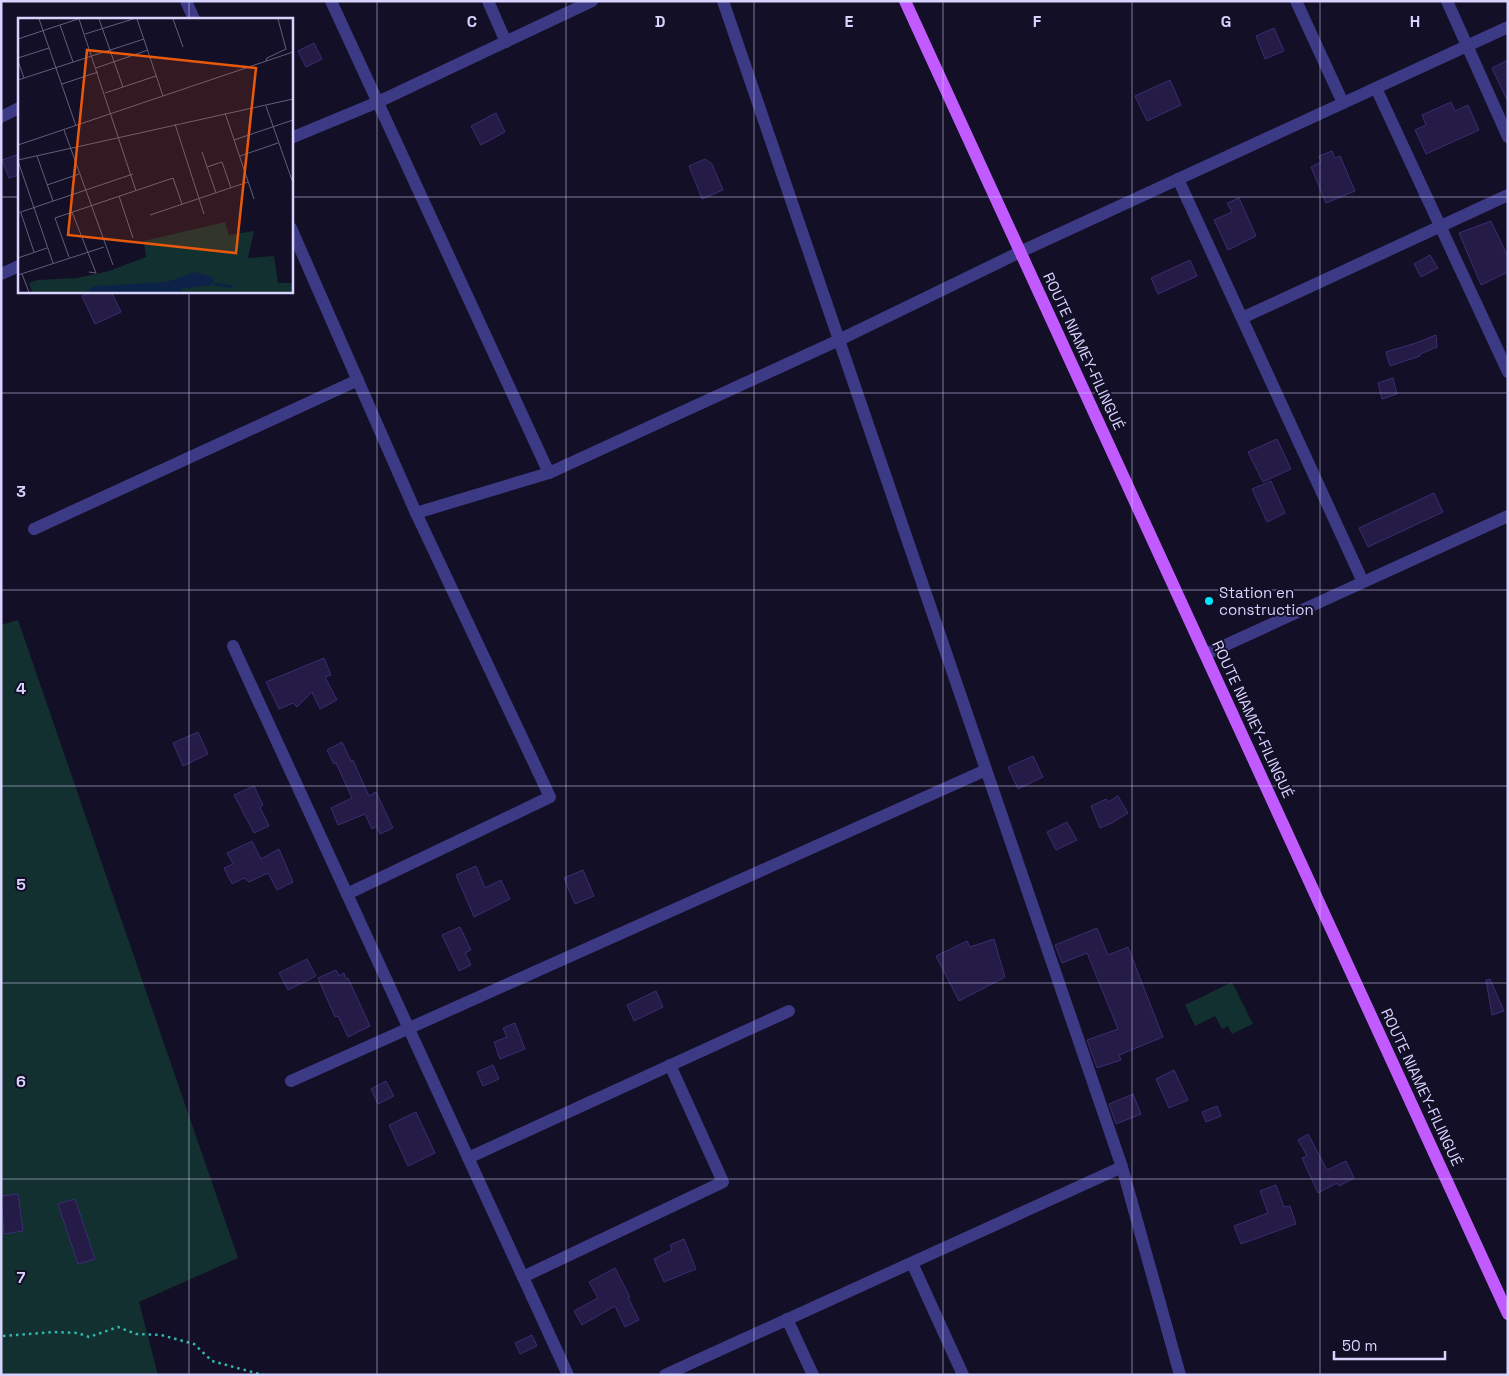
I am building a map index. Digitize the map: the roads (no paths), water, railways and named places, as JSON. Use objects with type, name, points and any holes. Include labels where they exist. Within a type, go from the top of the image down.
[{"type":"main road","name":"ROUTE NIAMEY-FILINGUÉ","points":[[905,1],[1508,1314]]},
{"type":"street","points":[[186,1],[194,18]]},
{"type":"street","points":[[331,1],[549,473]]},
{"type":"street","points":[[488,1],[506,42]]},
{"type":"street","points":[[292,138],[378,102],[592,1]]},
{"type":"street","points":[[723,1],[1122,1167],[1180,1375]]},
{"type":"street","points":[[1296,1],[1343,103]]},
{"type":"street","points":[[1448,1],[1508,136]]},
{"type":"street","points":[[416,513],[549,473],[839,340],[1020,252],[1508,27]]},
{"type":"street","points":[[1376,88],[1508,372]]},
{"type":"street","points":[[1,117],[18,108]]},
{"type":"street","points":[[1178,179],[1363,582]]},
{"type":"street","points":[[1242,318],[1508,195]]},
{"type":"street","points":[[292,230],[416,513],[550,797],[347,894]]},
{"type":"street","points":[[1,274],[18,266]]},
{"type":"street","points":[[34,529],[358,380]]},
{"type":"street","points":[[1206,654],[1508,516]]},
{"type":"street","points":[[233,646],[568,1375]]},
{"type":"street","points":[[291,1081],[986,770]]},
{"type":"street","points":[[468,1158],[789,1011]]},
{"type":"street","points":[[523,1277],[723,1182],[670,1065]]},
{"type":"street","points":[[665,1375],[1122,1167]]},
{"type":"street","points":[[912,1263],[963,1375]]},
{"type":"street","points":[[787,1319],[813,1375]]},
{"type":"place","name":"Station en construction","points":[[1209,601]]}]
